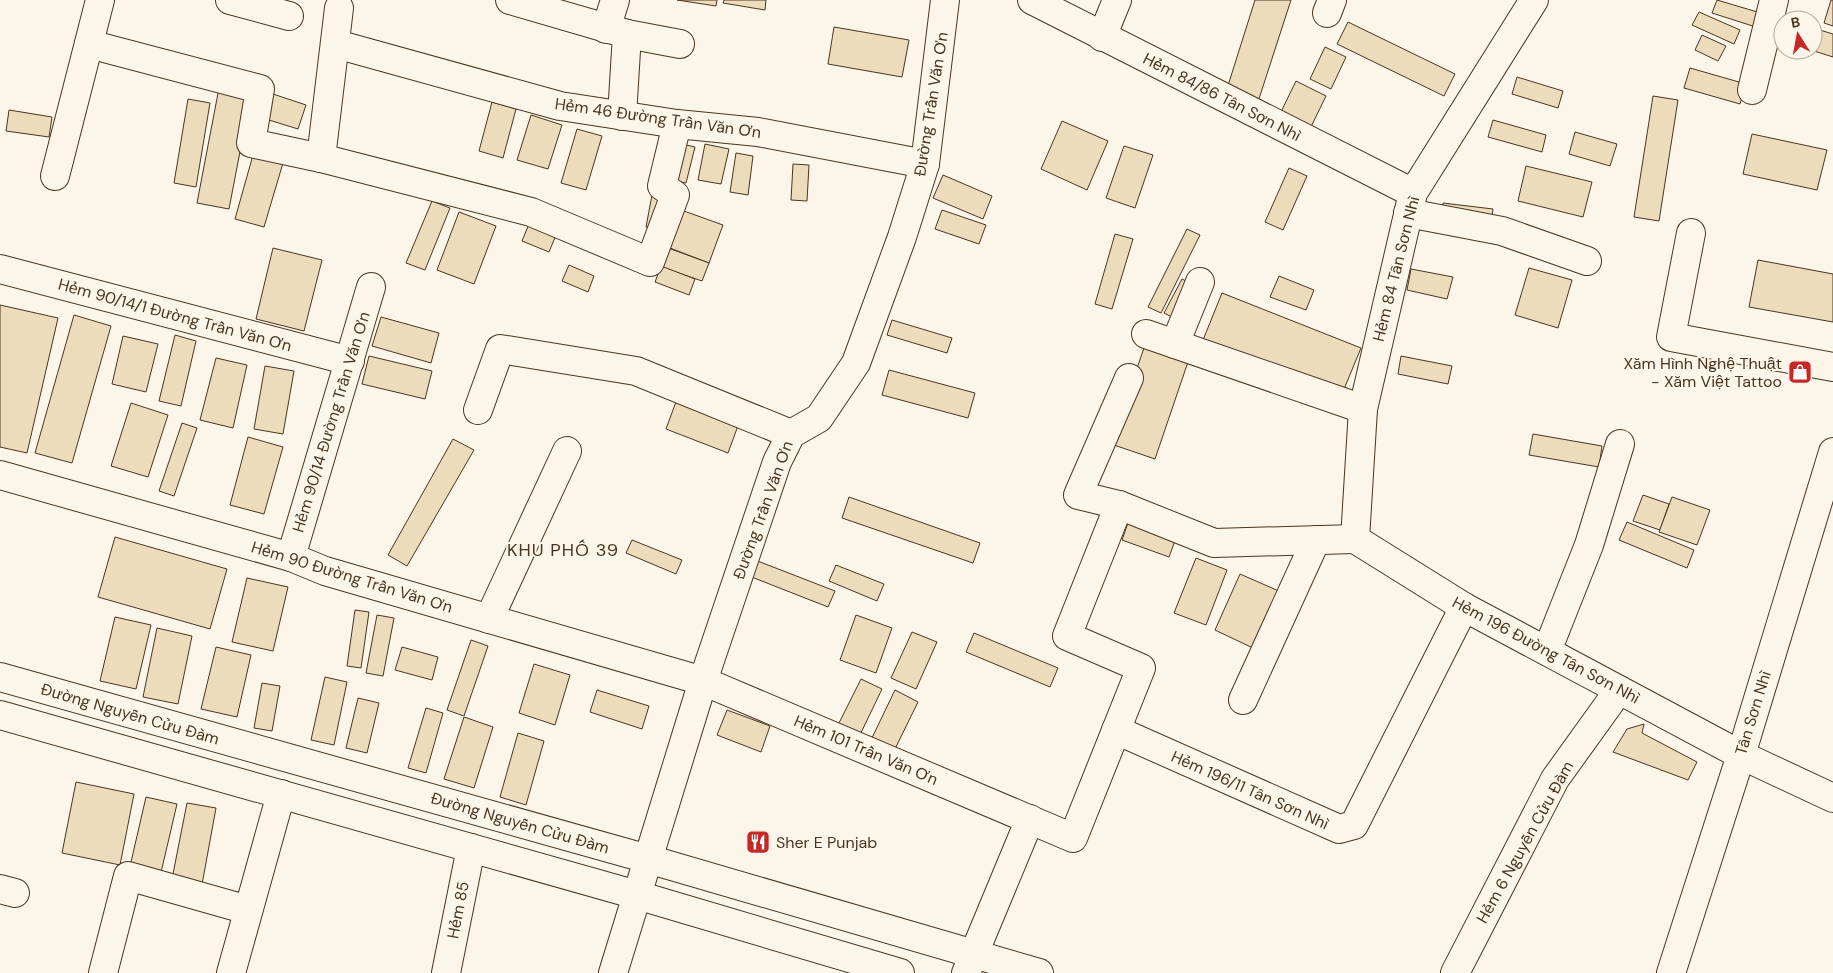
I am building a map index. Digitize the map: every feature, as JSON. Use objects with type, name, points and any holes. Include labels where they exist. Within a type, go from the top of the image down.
[{"type":"street","points":[[55,176],[100,0]]},
{"type":"street","points":[[230,0],[289,16]]},
{"type":"street","points":[[510,0],[617,32],[680,44]]},
{"type":"street","points":[[615,0],[622,116]]},
{"type":"street","name":"Đường Trần Văn Ơn","points":[[613,973],[703,681],[777,462],[791,434],[819,418],[856,363],[902,237],[925,164],[945,0]]},
{"type":"street","name":"Hẻm 84/86 Tân Sơn Nhì","points":[[1032,0],[1411,203],[1502,231],[1587,261]]},
{"type":"street","points":[[1102,37],[1117,0]]},
{"type":"street","name":"Hẻm 84 Tân Sơn Nhì","points":[[1355,540],[1363,409],[1411,203],[1534,0]]},
{"type":"street","points":[[1752,90],[1774,0]]},
{"type":"street","points":[[321,158],[340,8]]},
{"type":"street","points":[[89,44],[260,89],[251,143],[321,158],[531,212],[650,262],[675,194],[662,186],[677,124]]},
{"type":"street","name":"Hẻm 46 Đường Trần Văn Ơn","points":[[336,44],[560,106],[677,124],[758,132],[925,164]]},
{"type":"street","points":[[1690,233],[1671,336],[1833,367]]},
{"type":"street","name":"Hẻm 90/14/1 Đường Trần Văn Ơn","points":[[0,269],[350,361]]},
{"type":"street","points":[[1175,344],[1200,282]]},
{"type":"street","name":"Hẻm 90/14 Đường Trần Văn Ơn","points":[[291,557],[371,287]]},
{"type":"street","points":[[1146,334],[1363,409]]},
{"type":"street","points":[[478,410],[500,349],[636,371],[791,434]]},
{"type":"street","points":[[1130,378],[1078,495],[1118,505],[1214,543],[1355,540]]},
{"type":"street","points":[[1547,651],[1589,544],[1620,444]]},
{"type":"street","points":[[489,619],[567,451]]},
{"type":"street","name":"Tân Sơn Nhì","points":[[1671,973],[1741,755],[1833,452]]},
{"type":"street","name":"Hẻm 90 Đường Trần Văn Ơn","points":[[0,475],[291,557],[325,571],[703,681]]},
{"type":"street","points":[[1116,730],[1141,668],[1067,636],[1118,505]]},
{"type":"street","points":[[1243,700],[1316,540]]},
{"type":"street","name":"Hẻm 196 Đường Tân Sơn Nhì","points":[[1355,540],[1464,608],[1741,755],[1833,798]]},
{"type":"street","name":"Hẻm 196/11 Tân Sơn Nhì","points":[[1116,730],[1339,829],[1354,825],[1464,608]]},
{"type":"street","name":"Đường Nguyễn Cửu Đàm","points":[[0,677],[648,859],[970,964],[1039,973]]},
{"type":"street","name":"Hẻm 101 Trần Văn Ơn","points":[[703,681],[1073,838],[1116,730]]},
{"type":"street","name":"Hẻm 6 Nguyễn Cửu Đàm","points":[[1455,973],[1556,779],[1619,690]]},
{"type":"street","points":[[0,715],[637,895],[900,973]]},
{"type":"street","points":[[231,973],[281,794]]},
{"type":"street","points":[[970,964],[1030,819]]},
{"type":"street","name":"Hẻm 85","points":[[446,973],[471,848]]},
{"type":"street","points":[[103,973],[128,876],[248,910]]},
{"type":"building","points":[[677,0],[717,0],[716,6]]},
{"type":"building","points":[[724,0],[766,0],[765,10],[723,3]]},
{"type":"building","points":[[1255,0],[1291,0],[1256,108],[1225,95]]},
{"type":"building","points":[[1717,0],[1764,14],[1759,28],[1712,13]]},
{"type":"building","points":[[1831,0],[1833,0],[1833,26],[1824,23]]},
{"type":"building","points":[[1699,12],[1740,30],[1734,44],[1692,25]]},
{"type":"building","points":[[1348,22],[1455,74],[1444,96],[1337,44]]},
{"type":"building","points":[[834,27],[909,40],[902,77],[828,64]]},
{"type":"building","points":[[1823,31],[1833,34],[1833,57],[1823,54]]},
{"type":"building","points":[[1702,35],[1726,46],[1718,61],[1695,50]]},
{"type":"building","points":[[1325,47],[1346,57],[1331,89],[1310,79]]},
{"type":"building","points":[[1690,68],[1746,84],[1740,104],[1684,88]]},
{"type":"building","points":[[1517,77],[1563,91],[1558,108],[1512,94]]},
{"type":"building","points":[[1296,81],[1326,96],[1307,135],[1277,120]]},
{"type":"building","points":[[219,88],[251,94],[229,209],[197,203]]},
{"type":"building","points":[[264,91],[306,105],[298,129],[256,116]]},
{"type":"building","points":[[1653,96],[1678,100],[1659,221],[1634,217]]},
{"type":"building","points":[[188,99],[210,103],[196,187],[174,183]]},
{"type":"building","points":[[492,102],[516,109],[503,158],[479,151]]},
{"type":"building","points":[[9,110],[52,117],[49,137],[6,131]]},
{"type":"building","points":[[531,115],[562,125],[548,169],[517,160]]},
{"type":"building","points":[[1493,120],[1546,135],[1542,152],[1488,137]]},
{"type":"building","points":[[1062,121],[1108,141],[1087,190],[1041,169]]},
{"type":"building","points":[[577,129],[602,136],[586,190],[561,183]]},
{"type":"building","points":[[1575,132],[1617,144],[1610,166],[1569,154]]},
{"type":"building","points":[[1752,134],[1827,150],[1817,190],[1743,174]]},
{"type":"building","points":[[678,143],[695,147],[686,183],[670,180]]},
{"type":"building","points":[[705,144],[729,149],[721,184],[698,180]]},
{"type":"building","points":[[1124,146],[1153,155],[1135,208],[1106,198]]},
{"type":"building","points":[[736,153],[753,156],[748,195],[730,192]]},
{"type":"building","points":[[253,155],[283,163],[264,227],[235,219]]},
{"type":"building","points":[[793,164],[809,165],[807,201],[791,200]]},
{"type":"building","points":[[1526,166],[1592,182],[1583,217],[1518,201]]},
{"type":"building","points":[[1289,168],[1307,176],[1283,230],[1265,222]]},
{"type":"building","points":[[943,175],[992,196],[983,219],[933,198]]},
{"type":"building","points":[[652,195],[666,198],[660,230],[646,227]]},
{"type":"building","points":[[432,201],[450,208],[425,270],[406,263]]},
{"type":"building","points":[[1443,203],[1493,209],[1490,230],[1440,223]]},
{"type":"building","points":[[942,210],[986,225],[979,244],[935,229]]},
{"type":"building","points":[[684,211],[723,225],[709,263],[670,248]]},
{"type":"building","points":[[459,212],[496,226],[474,284],[437,270]]},
{"type":"building","points":[[529,224],[556,235],[549,252],[522,241]]},
{"type":"building","points":[[1187,229],[1200,235],[1161,313],[1148,307]]},
{"type":"building","points":[[1115,234],[1133,239],[1112,309],[1095,304]]},
{"type":"building","points":[[660,245],[709,263],[702,281],[653,264]]},
{"type":"building","points":[[273,248],[322,260],[304,331],[256,319]]},
{"type":"building","points":[[1758,260],[1833,274],[1833,322],[1749,307]]},
{"type":"building","points":[[569,265],[594,276],[588,292],[562,281]]},
{"type":"building","points":[[661,266],[695,279],[689,295],[655,282]]},
{"type":"building","points":[[1529,268],[1572,280],[1558,328],[1515,315]]},
{"type":"building","points":[[1411,269],[1453,277],[1447,299],[1407,290]]},
{"type":"building","points":[[1279,276],[1314,290],[1306,310],[1270,297]]},
{"type":"building","points":[[1182,279],[1198,287],[1180,321],[1164,313]]},
{"type":"building","points":[[1222,293],[1361,348],[1342,394],[1203,340]]},
{"type":"building","points":[[0,305],[58,318],[27,453],[0,447]]},
{"type":"building","points":[[74,315],[111,326],[72,463],[35,453]]},
{"type":"building","points":[[381,317],[439,333],[431,363],[372,346]]},
{"type":"building","points":[[892,320],[952,338],[947,353],[887,335]]},
{"type":"building","points":[[175,335],[196,341],[181,406],[159,401]]},
{"type":"building","points":[[123,336],[158,344],[146,392],[112,384]]},
{"type":"building","points":[[1146,342],[1190,356],[1155,459],[1111,444]]},
{"type":"building","points":[[369,356],[432,371],[425,399],[362,384]]},
{"type":"building","points":[[1401,356],[1452,366],[1448,384],[1398,374]]},
{"type":"building","points":[[216,358],[247,365],[233,428],[200,420]]},
{"type":"building","points":[[265,366],[294,371],[283,434],[254,429]]},
{"type":"building","points":[[889,370],[975,393],[968,418],[882,395]]},
{"type":"building","points":[[677,399],[739,423],[728,453],[666,429]]},
{"type":"building","points":[[131,403],[168,415],[148,477],[111,466]]},
{"type":"building","points":[[182,423],[197,428],[174,496],[159,491]]},
{"type":"building","points":[[1533,434],[1602,446],[1599,467],[1529,455]]},
{"type":"building","points":[[248,437],[283,447],[264,514],[230,505]]},
{"type":"building","points":[[453,439],[474,450],[407,566],[388,555]]},
{"type":"building","points":[[1643,495],[1669,504],[1660,530],[1633,521]]},
{"type":"building","points":[[849,497],[980,543],[973,563],[842,518]]},
{"type":"building","points":[[1672,497],[1710,510],[1697,545],[1659,532]]},
{"type":"building","points":[[1129,520],[1176,538],[1169,557],[1122,540]]},
{"type":"building","points":[[1627,522],[1694,550],[1687,568],[1619,540]]},
{"type":"building","points":[[115,537],[227,569],[210,629],[98,597]]},
{"type":"building","points":[[632,540],[682,560],[676,574],[626,553]]},
{"type":"building","points":[[1196,558],[1227,570],[1206,625],[1174,613]]},
{"type":"building","points":[[755,560],[835,591],[828,607],[749,576]]},
{"type":"building","points":[[836,565],[884,584],[877,601],[829,581]]},
{"type":"building","points":[[1240,574],[1281,592],[1255,649],[1215,630]]},
{"type":"building","points":[[247,578],[288,587],[273,651],[232,642]]},
{"type":"building","points":[[355,610],[369,612],[361,668],[347,666]]},
{"type":"building","points":[[377,615],[394,618],[383,676],[366,673]]},
{"type":"building","points":[[856,615],[892,628],[876,673],[840,660]]},
{"type":"building","points":[[115,617],[151,625],[136,689],[100,681]]},
{"type":"building","points":[[157,628],[192,636],[178,704],[143,697]]},
{"type":"building","points":[[912,632],[937,642],[916,689],[891,678]]},
{"type":"building","points":[[974,633],[1058,668],[1050,687],[966,652]]},
{"type":"building","points":[[471,640],[488,646],[464,716],[447,710]]},
{"type":"building","points":[[216,647],[251,655],[237,717],[201,709]]},
{"type":"building","points":[[402,647],[438,657],[432,680],[395,670]]},
{"type":"building","points":[[534,664],[570,675],[555,725],[519,713]]},
{"type":"building","points":[[325,677],[347,682],[334,745],[311,740]]},
{"type":"building","points":[[861,679],[882,689],[858,739],[836,729]]},
{"type":"building","points":[[262,683],[280,686],[272,731],[254,728]]},
{"type":"building","points":[[597,690],[649,706],[642,729],[590,712]]},
{"type":"building","points":[[895,690],[918,702],[892,755],[869,744]]},
{"type":"building","points":[[358,698],[379,703],[367,753],[346,748]]},
{"type":"building","points":[[426,708],[443,713],[426,773],[408,768]]},
{"type":"building","points":[[727,710],[770,726],[761,752],[717,735]]},
{"type":"building","points":[[464,717],[493,727],[474,788],[444,779]]},
{"type":"building","points":[[1644,724],[1642,733],[1697,762],[1688,780],[1613,752],[1627,729]]},
{"type":"building","points":[[518,733],[544,741],[526,805],[500,797]]},
{"type":"building","points":[[76,782],[134,794],[120,865],[62,853]]},
{"type":"building","points":[[146,797],[177,804],[159,881],[128,875]]},
{"type":"building","points":[[187,803],[216,808],[201,890],[171,884]]},
{"type":"place","name":"Xăm Hình Nghệ Thuật - Xăm Việt Tattoo","points":[[1800,372]]},
{"type":"place","name":"Sher E Punjab","points":[[758,842]]},
{"type":"district","name":"KHU PHỐ 39","points":[[563,550]]}]
